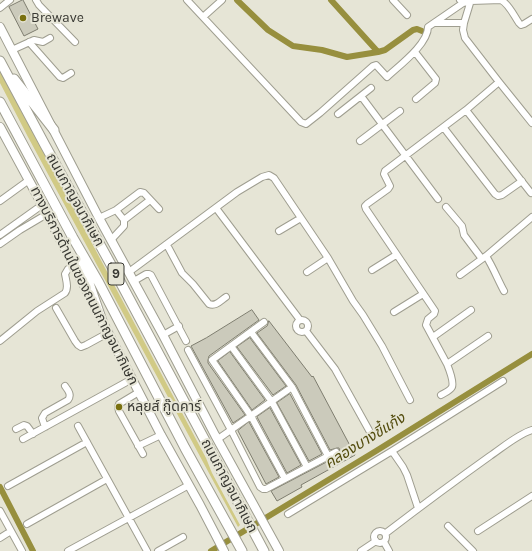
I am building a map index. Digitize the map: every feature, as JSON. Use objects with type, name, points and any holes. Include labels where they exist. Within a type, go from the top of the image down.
[{"type":"highway","points":[[0,60],[54,130]]},
{"type":"highway","name":"ถนนกาญจนาภิเษก","points":[[0,60],[264,551]]},
{"type":"highway","name":"ถนนกาญจนาภิเษก","points":[[1,103],[73,238],[99,283],[212,498],[242,551]]},
{"type":"highway","points":[[73,238],[102,321]]},
{"type":"main road","points":[[0,27],[99,218],[279,551]]},
{"type":"main road","name":"ทางบริการด้านในของถนนกาญจนาภิเษก","points":[[0,127],[74,265],[161,435],[224,551]]},
{"type":"street","points":[[0,8],[10,0]]},
{"type":"street","points":[[36,0],[39,5],[75,42]]},
{"type":"street","points":[[187,0],[251,70],[304,124],[320,113],[373,66],[376,65],[387,77],[415,52],[425,38],[428,32],[428,27],[461,2],[471,0],[501,0],[504,1],[521,25],[532,20]]},
{"type":"street","points":[[203,17],[222,0]]},
{"type":"street","points":[[394,0],[407,15]]},
{"type":"street","points":[[471,0],[464,23],[463,30],[465,38],[532,123]]},
{"type":"street","points":[[435,23],[464,23]]},
{"type":"street","points":[[12,50],[34,40],[43,42],[50,38]]},
{"type":"street","points":[[29,42],[60,77],[63,78],[71,73]]},
{"type":"street","points":[[415,52],[436,80],[435,83],[416,99]]},
{"type":"street","points":[[441,395],[449,391],[452,387],[452,383],[447,364],[426,325],[428,319],[434,314],[434,312],[365,206],[390,186],[385,178],[385,171],[444,128],[499,82]]},
{"type":"street","points":[[338,114],[371,88]]},
{"type":"street","points":[[361,96],[438,199]]},
{"type":"street","points":[[466,110],[531,193]]},
{"type":"street","points":[[360,141],[400,111]]},
{"type":"street","points":[[444,128],[495,194],[498,196],[502,195],[522,181]]},
{"type":"street","points":[[129,272],[237,192],[262,177],[269,175],[274,178],[328,258],[382,346],[410,400]]},
{"type":"street","points":[[0,201],[29,180]]},
{"type":"street","points":[[99,218],[116,210],[140,192],[144,193],[159,209]]},
{"type":"street","points":[[124,220],[150,200]]},
{"type":"street","points":[[0,235],[42,205]]},
{"type":"street","points":[[446,207],[462,226],[464,235],[490,263],[504,291]]},
{"type":"street","points":[[216,208],[300,320],[307,322],[309,326],[306,330],[339,375],[370,432]]},
{"type":"street","points":[[111,240],[124,226],[124,220],[116,210]]},
{"type":"street","points":[[0,244],[47,214]]},
{"type":"street","points":[[460,275],[484,258],[532,217]]},
{"type":"street","points":[[279,231],[301,218]]},
{"type":"street","points":[[167,245],[182,273],[209,304],[216,304],[226,296]]},
{"type":"street","points":[[372,270],[396,255]]},
{"type":"street","points":[[307,272],[328,258]]},
{"type":"street","points":[[0,341],[33,314],[65,293],[67,290],[65,274],[68,269],[74,265]]},
{"type":"street","points":[[134,281],[146,274],[151,275],[186,341]]},
{"type":"street","points":[[394,312],[423,294]]},
{"type":"street","points":[[56,308],[75,341],[81,347],[108,333]]},
{"type":"street","points":[[433,337],[471,310]]},
{"type":"street","points":[[264,322],[212,361],[252,416],[285,479]]},
{"type":"street","points":[[163,335],[179,326]]},
{"type":"street","points":[[250,332],[292,387],[328,456]]},
{"type":"street","points":[[447,364],[488,336]]},
{"type":"street","points":[[231,346],[272,402],[307,468]]},
{"type":"street","points":[[188,350],[260,487],[266,489],[336,452]]},
{"type":"street","points":[[23,439],[132,379]]},
{"type":"street","points":[[288,514],[504,381]]},
{"type":"street","points":[[45,427],[42,418],[45,413],[69,398],[70,395],[65,386]]},
{"type":"street","points":[[218,439],[292,387]]},
{"type":"street","points":[[139,392],[119,404],[118,411],[143,454]]},
{"type":"street","points":[[16,429],[24,425],[27,426],[33,434]]},
{"type":"street","points":[[78,426],[147,551]]},
{"type":"street","points":[[386,533],[450,484],[510,442],[532,430]]},
{"type":"street","points":[[138,446],[161,435]]},
{"type":"street","points":[[8,486],[87,442]]},
{"type":"street","points":[[392,451],[403,467],[418,508]]},
{"type":"street","points":[[27,524],[107,479]]},
{"type":"street","points":[[68,551],[189,485]]},
{"type":"street","points":[[478,531],[532,496]]},
{"type":"street","points":[[0,511],[22,551]]},
{"type":"street","points":[[448,526],[473,551]]},
{"type":"street","points":[[376,541],[374,537],[376,532],[382,530],[386,533]]},
{"type":"street","points":[[0,538],[11,531]]},
{"type":"street","points":[[384,542],[387,537],[386,533]]},
{"type":"street","points":[[158,551],[183,537]]},
{"type":"street","points":[[376,541],[380,543],[384,542]]},
{"type":"street","points":[[361,551],[376,541]]},
{"type":"street","points":[[384,542],[389,551]]},
{"type":"shaded area","points":[[0,70],[206,458],[212,473],[240,525],[238,527],[28,137],[0,83]]},
{"type":"building","name":"Brewave","points":[[23,0],[38,29],[24,36],[9,7]]},
{"type":"building","points":[[252,310],[259,320],[209,356],[208,360],[208,363],[245,415],[233,423],[191,346]]},
{"type":"building","points":[[269,321],[312,377],[313,376],[355,455],[301,485],[302,487],[277,501],[271,491],[338,456],[340,452],[339,448],[330,450],[296,385],[257,333],[267,326]]},
{"type":"building","points":[[250,338],[286,386],[273,395],[237,347]]},
{"type":"building","points":[[230,352],[265,400],[252,410],[218,361]]},
{"type":"building","points":[[290,394],[322,454],[309,461],[277,403]]},
{"type":"building","points":[[270,408],[301,465],[287,473],[257,417]]},
{"type":"building","points":[[249,422],[279,477],[266,484],[238,431]]},
{"type":"waterway","points":[[237,0],[268,30],[293,46],[322,50],[347,57],[378,52]]},
{"type":"waterway","points":[[331,0],[378,52],[385,50],[413,30],[417,29],[422,31]]},
{"type":"waterway","name":"คลองบางขี้แก้ง","points":[[211,551],[532,354]]},
{"type":"waterway","points":[[0,487],[33,551]]},
{"type":"place","name":"Brewave","points":[[23,18]]},
{"type":"place","name":"หลุยส์ กู๊ดคาร์","points":[[119,407]]}]
